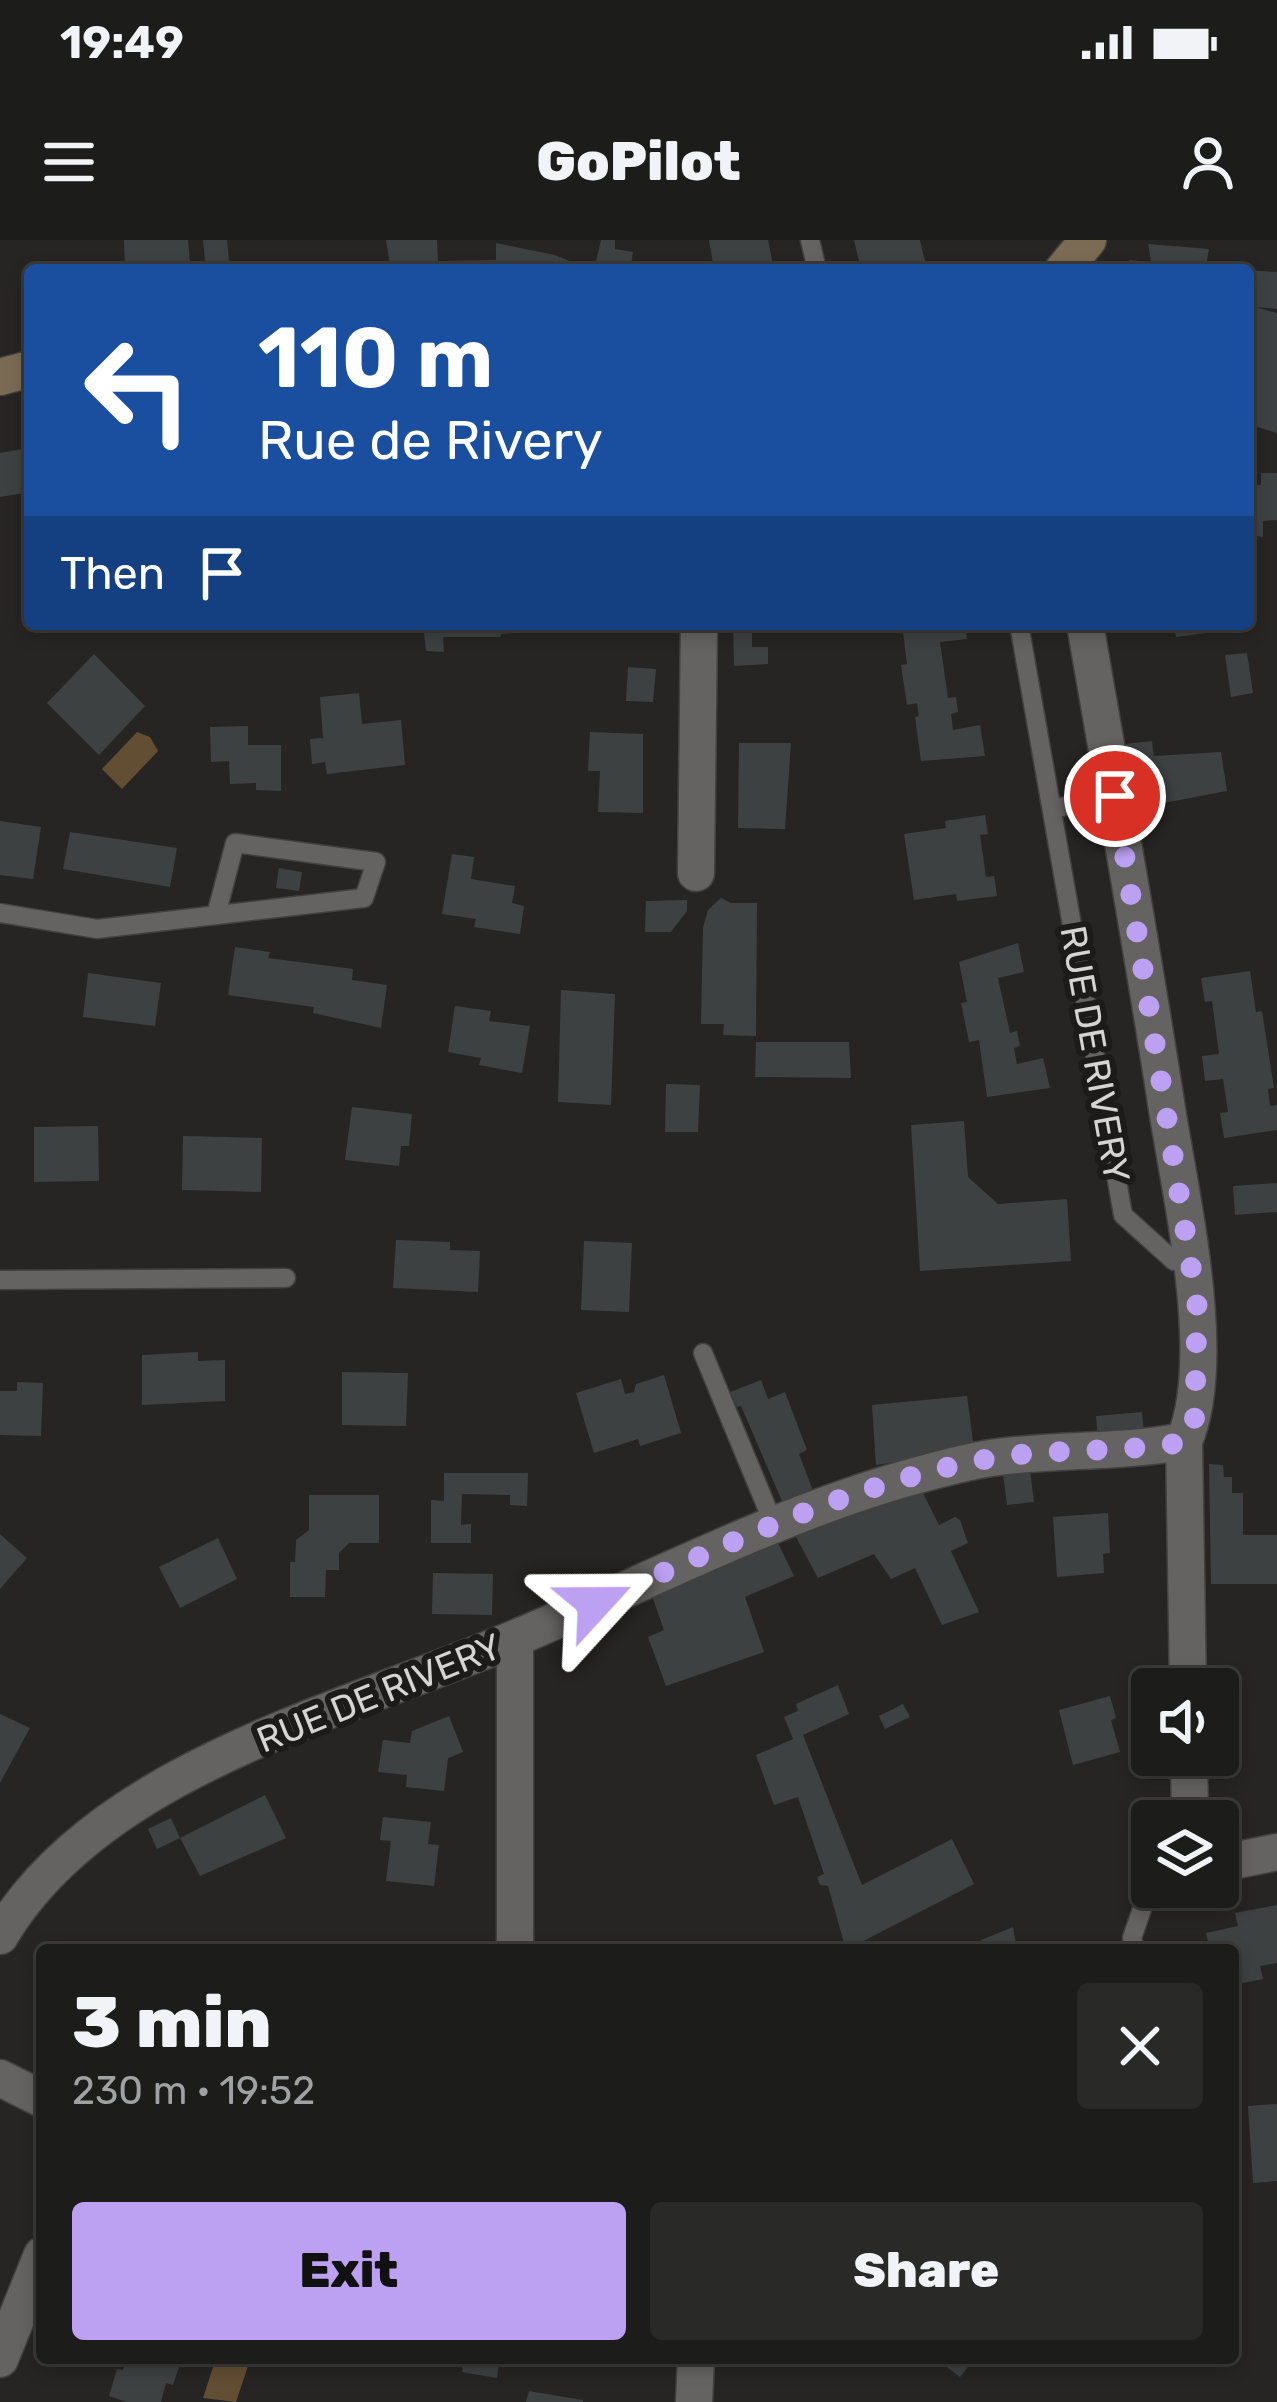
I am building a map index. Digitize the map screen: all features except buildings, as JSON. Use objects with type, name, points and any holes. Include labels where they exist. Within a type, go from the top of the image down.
[{"type":"main road","points":[[1068,264],[1088,240]]},
{"type":"street","points":[[696,873],[699,630]]},
{"type":"street","name":"RUE DE RIVERY","points":[[0,1936],[18,1905],[89,1837],[196,1766],[515,1639],[774,1525],[896,1481],[986,1459],[1184,1442],[1195,1417],[1197,1304],[1086,630]]},
{"type":"street","points":[[1184,1442],[1188,1668]]},
{"type":"street","points":[[515,1639],[515,1944]]},
{"type":"street","points":[[1239,1860],[1277,1852]]},
{"type":"street","points":[[0,2078],[36,2096]]},
{"type":"street","points":[[0,2359],[36,2270]]},
{"type":"street","points":[[694,2402],[696,2364]]},
{"type":"lane","name":"RUE DE RIVERY","points":[[1019,630],[1077,952],[1124,1158],[1123,1215],[1174,1261],[1190,1260]]},
{"type":"lane","points":[[1052,809],[1115,796]]},
{"type":"lane","points":[[0,913],[97,929],[364,898],[376,862],[235,843],[216,915]]},
{"type":"lane","points":[[1077,952],[1099,947]]},
{"type":"lane","points":[[0,1280],[286,1277]]},
{"type":"lane","points":[[703,1353],[774,1525]]},
{"type":"lane","points":[[1134,1944],[1142,1908]]},
{"type":"shaded area","points":[[137,732],[150,737],[158,751],[122,789],[102,769]]},
{"type":"shaded area","points":[[214,2364],[249,2364],[236,2402],[203,2398]]},
{"type":"route","points":[[595,1603],[754,1532],[896,1481],[986,1459],[1184,1442],[1195,1417],[1197,1304],[1115,796]]}]
